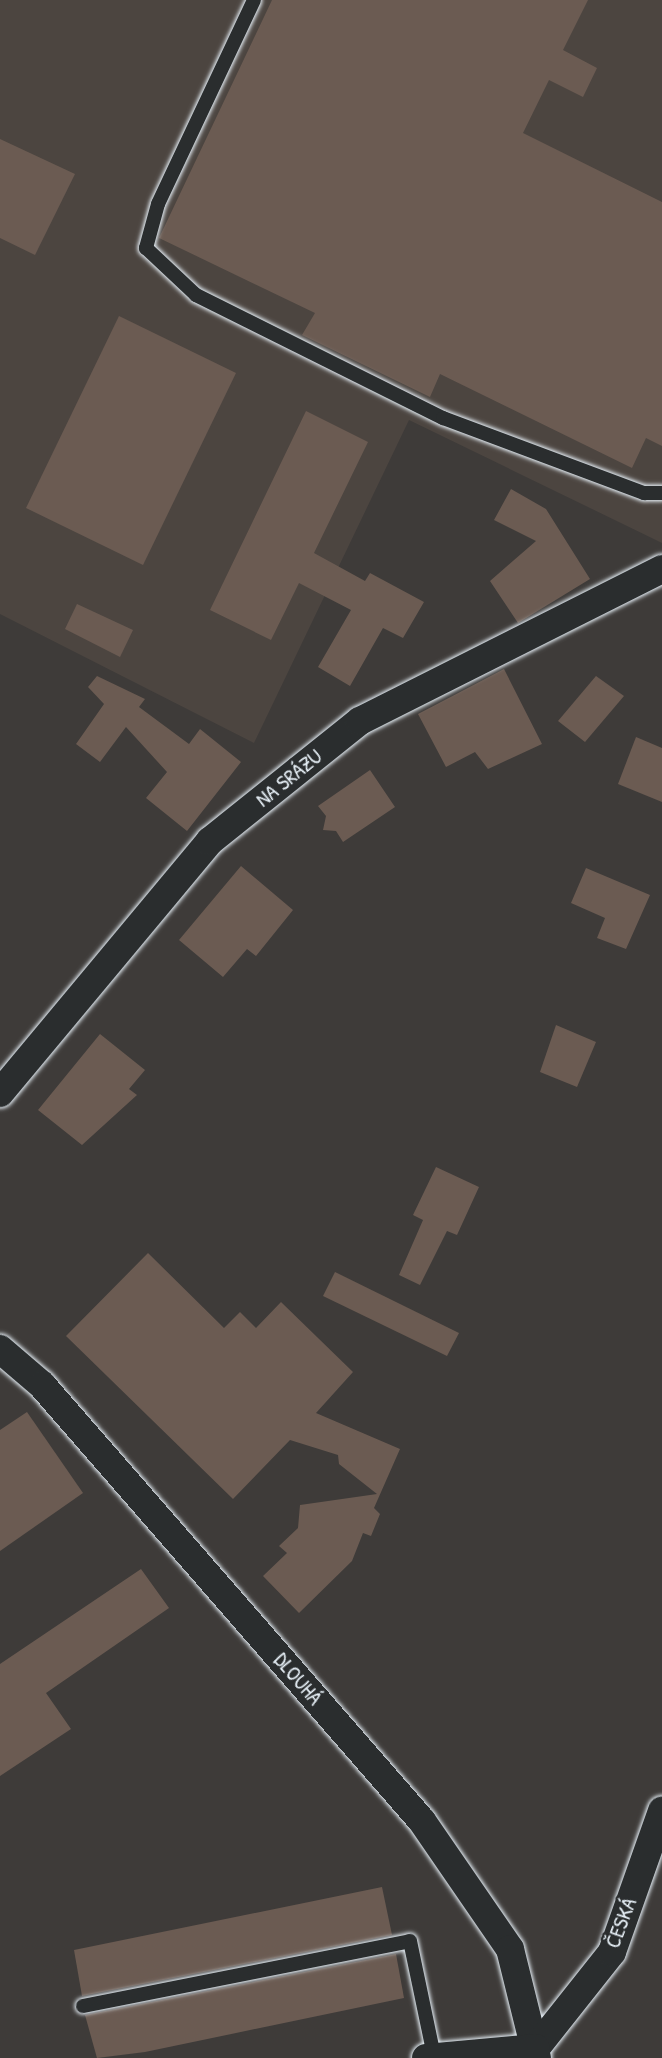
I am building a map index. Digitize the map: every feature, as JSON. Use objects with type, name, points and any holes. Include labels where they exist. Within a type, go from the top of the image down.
[{"type":"street","name":"NA SRÁZU","points":[[0,1093],[210,841],[360,721],[662,569]]},
{"type":"street","name":"DLOUHÁ","points":[[0,1349],[42,1385],[422,1821],[510,1949],[536,2053]]},
{"type":"street","name":"ČESKÁ","points":[[536,2053],[612,1952],[662,1811]]},
{"type":"street","points":[[430,2057],[536,2053]]},
{"type":"lane","points":[[254,0],[158,204],[146,248],[195,295],[443,418],[643,493],[662,493]]},
{"type":"lane","points":[[83,2006],[410,1941],[430,2057]]},
{"type":"shaded area","points":[[0,0],[662,0],[662,543],[409,420],[254,743],[0,614]]},
{"type":"building","points":[[272,0],[588,0],[563,50],[597,68],[583,97],[549,80],[523,133],[662,202],[662,446],[646,438],[632,468],[440,374],[430,397],[302,335],[315,313],[159,238]]},
{"type":"building","points":[[0,139],[75,174],[35,255],[0,238]]},
{"type":"building","points":[[119,316],[236,373],[143,565],[26,508]]},
{"type":"building","points":[[306,411],[368,442],[314,553],[365,581],[370,573],[424,602],[403,638],[383,628],[350,686],[318,667],[351,610],[299,583],[271,640],[210,610]]},
{"type":"building","points":[[511,489],[546,509],[590,579],[518,623],[490,581],[536,541],[494,520]]},
{"type":"building","points":[[77,604],[133,630],[120,657],[65,629]]},
{"type":"building","points":[[504,669],[542,744],[488,769],[475,752],[446,767],[418,714]]},
{"type":"building","points":[[97,676],[145,699],[139,707],[189,744],[200,729],[241,762],[187,831],[146,798],[167,772],[126,727],[100,762],[76,744],[104,704],[88,687]]},
{"type":"building","points":[[596,676],[624,696],[585,742],[558,721]]},
{"type":"building","points":[[636,737],[662,748],[662,802],[618,784]]},
{"type":"building","points":[[370,770],[395,807],[343,842],[336,831],[323,830],[326,816],[318,806]]},
{"type":"building","points":[[241,866],[293,910],[256,956],[247,949],[223,977],[179,940]]},
{"type":"building","points":[[586,868],[650,895],[626,949],[597,938],[605,918],[571,903]]},
{"type":"building","points":[[556,1025],[596,1042],[577,1087],[540,1072]]},
{"type":"building","points":[[100,1034],[145,1070],[129,1089],[137,1095],[82,1145],[38,1110]]},
{"type":"building","points":[[436,1167],[479,1187],[457,1235],[447,1231],[420,1285],[399,1275],[423,1220],[413,1215]]},
{"type":"building","points":[[148,1253],[224,1328],[240,1312],[256,1328],[281,1302],[353,1372],[316,1413],[400,1449],[374,1508],[380,1514],[371,1536],[363,1533],[352,1561],[299,1613],[263,1576],[287,1553],[279,1546],[298,1528],[300,1505],[377,1494],[339,1464],[338,1455],[290,1440],[233,1499],[66,1336]]},
{"type":"building","points":[[335,1272],[459,1333],[447,1356],[323,1296]]},
{"type":"building","points":[[27,1412],[83,1493],[0,1551],[0,1430]]},
{"type":"building","points":[[141,1569],[169,1608],[46,1693],[71,1729],[0,1776],[0,1664]]},
{"type":"building","points":[[382,1887],[392,1935],[82,1996],[74,1950]]},
{"type":"building","points":[[396,1954],[404,1998],[145,2052],[97,2058],[85,2015]]}]
